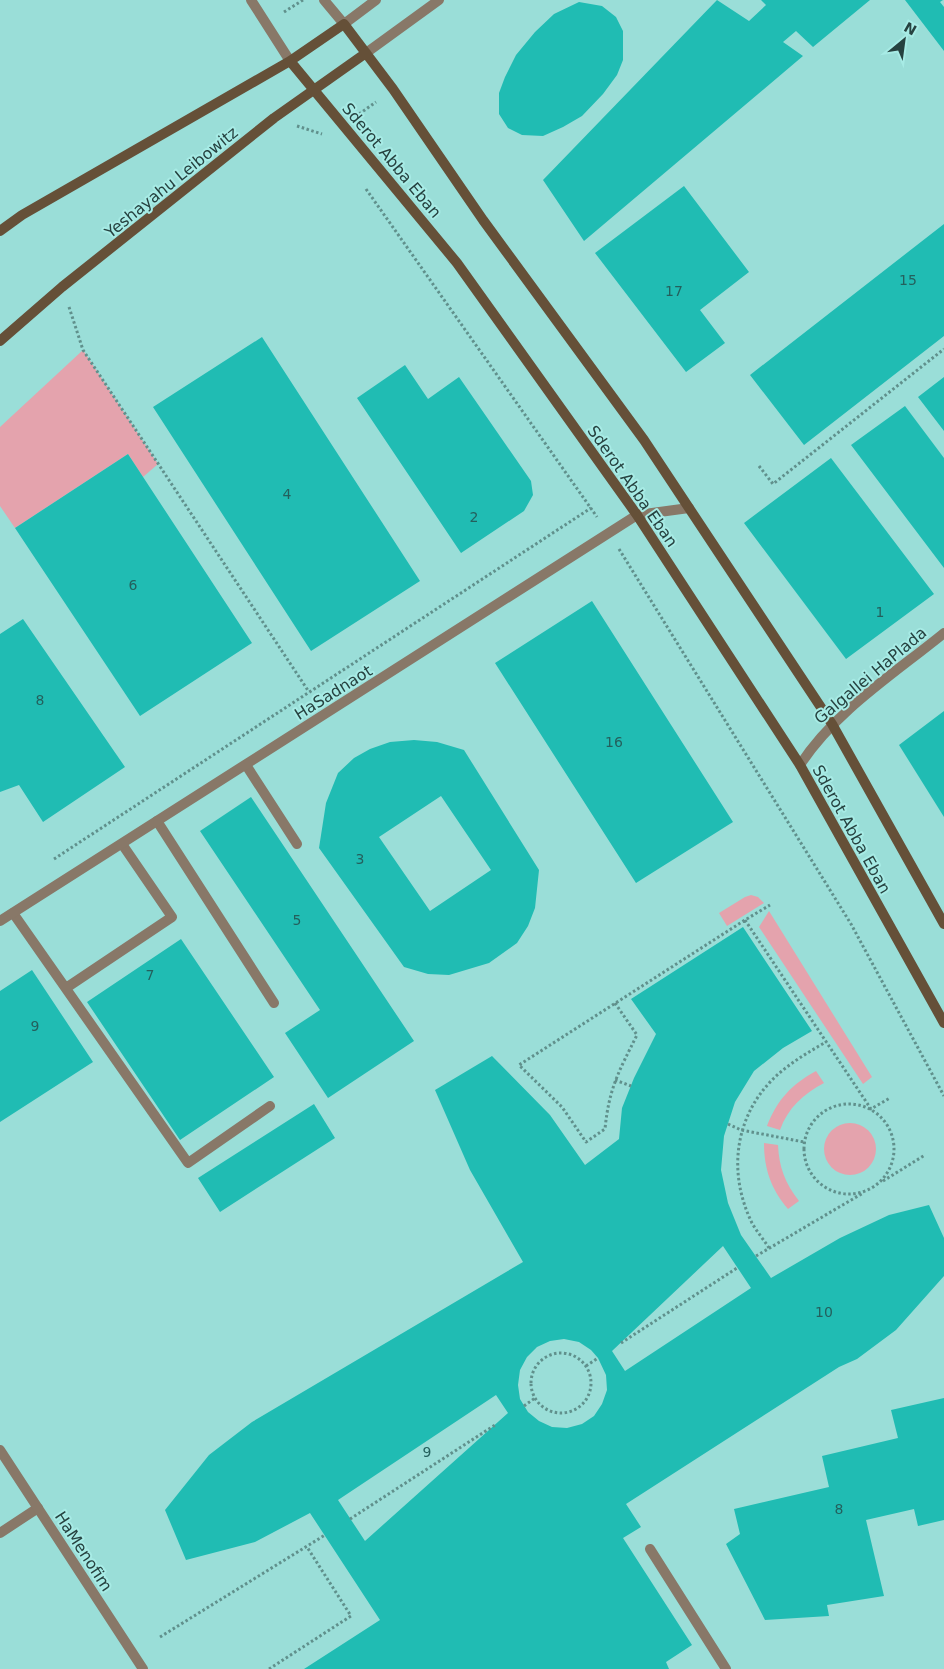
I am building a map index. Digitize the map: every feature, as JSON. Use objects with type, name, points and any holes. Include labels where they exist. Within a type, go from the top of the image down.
[{"type":"main road","name":"Sderot Abba Eban","points":[[344,24],[393,89],[483,220],[644,440],[832,724],[944,924]]},
{"type":"main road","name":"Yeshayahu Leibowitz","points":[[0,231],[22,215],[290,61],[344,24]]},
{"type":"main road","name":"Yeshayahu Leibowitz","points":[[0,341],[62,287],[274,118],[315,92],[366,54]]},
{"type":"main road","name":"Sderot Abba Eban","points":[[290,61],[457,263],[637,515],[800,765],[944,1023]]},
{"type":"street","name":"Sderot Abba Eban","points":[[251,0],[290,61]]},
{"type":"street","name":"Sderot Abba Eban","points":[[324,0],[344,24]]},
{"type":"street","points":[[344,24],[376,0]]},
{"type":"street","points":[[366,54],[439,0]]},
{"type":"street","name":"HaSadnaot","points":[[0,921],[637,515],[689,508]]},
{"type":"street","name":"Galgallei HaPlada","points":[[800,765],[816,742],[832,724],[944,633]]},
{"type":"street","points":[[246,765],[297,844]]},
{"type":"street","points":[[157,821],[274,1003]]},
{"type":"street","points":[[66,988],[172,917],[122,844]]},
{"type":"street","points":[[13,913],[188,1163],[270,1106]]},
{"type":"street","name":"HaMenofim","points":[[0,1450],[143,1669]]},
{"type":"street","points":[[0,1533],[38,1508]]},
{"type":"street","points":[[650,1549],[726,1669]]},
{"type":"path","points":[[265,22],[303,0]]},
{"type":"path","points":[[274,118],[328,137]]},
{"type":"path","points":[[363,185],[609,534],[851,924],[944,1096]]},
{"type":"path","points":[[62,287],[83,350],[309,692]]},
{"type":"path","points":[[759,466],[773,484],[944,349]]},
{"type":"path","points":[[50,861],[591,508]]},
{"type":"path","points":[[615,1003],[637,1035],[615,1080],[608,1101],[605,1129],[586,1142],[562,1107],[519,1065],[615,1003],[745,920],[770,905]]},
{"type":"path","points":[[745,920],[871,1109],[882,1118],[894,1142],[894,1155],[890,1168],[882,1180],[872,1188],[858,1194],[844,1194],[830,1190],[818,1182],[808,1170],[804,1156],[804,1142],[807,1130],[823,1111],[834,1105],[847,1104],[871,1109],[890,1098]]},
{"type":"path","points":[[769,1248],[752,1223],[746,1204],[738,1168],[742,1130],[749,1110],[772,1080],[797,1059],[826,1042]]},
{"type":"path","points":[[615,1080],[631,1086]]},
{"type":"path","points":[[728,1124],[742,1130],[804,1142]]},
{"type":"path","points":[[756,1256],[872,1188],[925,1154]]},
{"type":"path","points":[[621,1343],[737,1268]]},
{"type":"path","points":[[554,1354],[566,1354],[577,1358],[586,1366],[590,1376],[591,1388],[586,1399],[579,1407],[568,1412],[555,1412],[544,1407],[536,1398],[532,1380],[535,1368],[543,1359],[554,1354]]},
{"type":"path","points":[[586,1366],[598,1358]]},
{"type":"path","points":[[524,1406],[536,1398]]},
{"type":"path","points":[[350,1519],[495,1425]]},
{"type":"path","points":[[160,1637],[325,1536]]},
{"type":"path","points":[[269,1669],[351,1616],[306,1547]]},
{"type":"shaded area","points":[[83,350],[158,464],[143,477],[128,454],[15,528],[0,506],[0,427]]},
{"type":"shaded area","points":[[751,895],[758,897],[764,903],[727,926],[719,913]]},
{"type":"shaded area","points":[[769,911],[872,1077],[863,1084],[759,927]]},
{"type":"shaded area","points":[[816,1071],[824,1083],[797,1102],[787,1115],[780,1130],[767,1126],[786,1094],[800,1081]]},
{"type":"shaded area","points":[[850,1123],[860,1125],[868,1131],[874,1139],[876,1149],[874,1159],[868,1167],[860,1173],[850,1175],[840,1173],[832,1167],[826,1159],[824,1149],[826,1139],[832,1131],[840,1125]]},
{"type":"shaded area","points":[[764,1143],[778,1145],[784,1174],[790,1188],[799,1201],[788,1209],[777,1194],[767,1170]]},
{"type":"building","points":[[717,0],[749,21],[766,5],[761,0],[870,0],[813,47],[796,31],[783,42],[803,56],[584,241],[543,180]]},
{"type":"building","points":[[905,0],[943,0],[940,2],[944,7],[944,51]]},
{"type":"building","points":[[579,2],[602,6],[616,17],[623,31],[623,60],[617,75],[603,94],[582,116],[543,136],[522,135],[508,128],[499,114],[499,93],[505,77],[516,55],[535,32],[554,14]]},
{"type":"building","points":[[684,186],[749,272],[700,310],[725,343],[686,372],[595,253]]},
{"type":"building","points":[[944,224],[944,336],[804,445],[750,375]]},
{"type":"building","points":[[262,337],[420,581],[311,651],[153,407]]},
{"type":"building","points":[[405,365],[428,399],[459,377],[531,481],[533,495],[524,511],[461,553],[357,398]]},
{"type":"building","points":[[944,377],[944,431],[918,397]]},
{"type":"building","points":[[905,406],[944,458],[944,568],[851,445]]},
{"type":"building","points":[[128,454],[252,643],[140,716],[15,528]]},
{"type":"building","points":[[831,458],[934,594],[846,659],[744,523]]},
{"type":"building","points":[[592,601],[733,822],[636,883],[495,663]]},
{"type":"building","points":[[23,619],[125,767],[43,822],[19,785],[0,792],[0,634]]},
{"type":"building","points":[[944,711],[944,817],[899,745]]},
{"type":"building","points":[[414,740],[437,742],[464,750],[539,870],[535,908],[528,926],[517,943],[489,963],[449,975],[428,974],[404,967],[319,848],[326,803],[338,773],[354,758],[370,749],[390,742]],"holes":[[[441,796],[491,870],[430,911],[379,837]]]},
{"type":"building","points":[[251,797],[414,1041],[328,1098],[285,1033],[320,1010],[200,831]]},
{"type":"building","points":[[743,927],[812,1031],[783,1048],[754,1071],[735,1102],[724,1136],[721,1170],[728,1203],[741,1235],[771,1278],[840,1238],[889,1215],[929,1205],[944,1238],[944,1276],[896,1330],[857,1359],[839,1367],[626,1504],[641,1527],[623,1538],[692,1645],[666,1662],[669,1669],[304,1669],[380,1620],[310,1513],[255,1542],[186,1560],[165,1510],[209,1455],[252,1422],[523,1262],[470,1170],[435,1090],[492,1056],[550,1115],[585,1165],[619,1139],[622,1108],[634,1078],[656,1034],[631,999]],"holes":[[[723,1246],[751,1288],[625,1371],[612,1351]],[[564,1339],[579,1342],[591,1350],[598,1358],[606,1375],[607,1390],[602,1404],[594,1416],[582,1424],[567,1428],[552,1427],[539,1421],[528,1412],[520,1399],[518,1385],[520,1370],[527,1357],[537,1347],[550,1341]],[[496,1395],[508,1413],[365,1541],[338,1500]]]},
{"type":"building","points":[[181,939],[274,1077],[180,1140],[87,1002]]},
{"type":"building","points":[[32,970],[93,1062],[0,1122],[0,991]]},
{"type":"building","points":[[314,1104],[335,1138],[220,1212],[198,1178]]},
{"type":"building","points":[[944,1398],[944,1520],[918,1526],[914,1509],[866,1520],[884,1596],[827,1605],[829,1616],[765,1620],[726,1544],[740,1534],[734,1509],[829,1487],[822,1456],[898,1438],[891,1410]]}]
